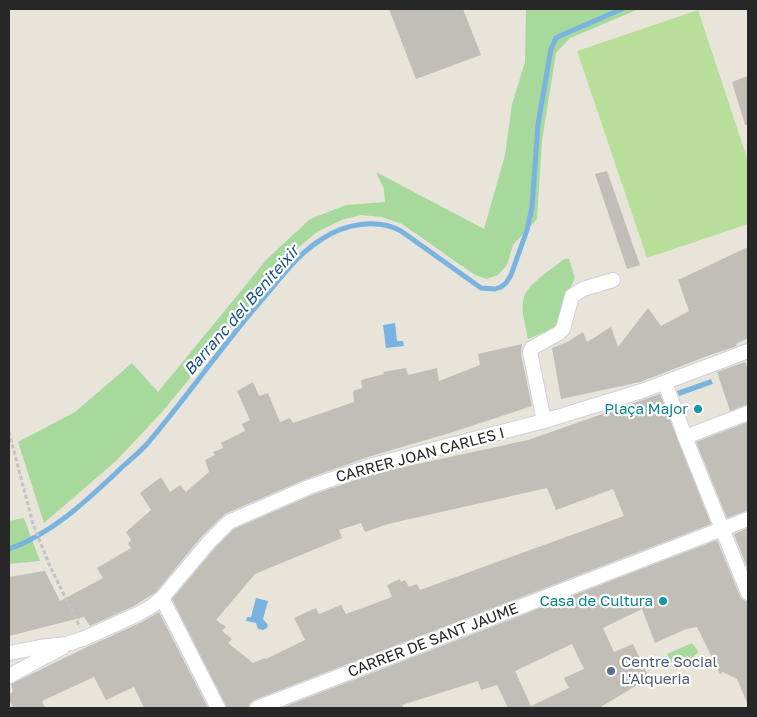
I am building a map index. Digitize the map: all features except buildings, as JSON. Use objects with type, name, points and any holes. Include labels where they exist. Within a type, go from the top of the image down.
[{"type":"street","points":[[544,421],[530,352],[532,348],[563,329],[572,296],[576,292],[613,280]]},
{"type":"street","name":"CARRER JOAN CARLES I","points":[[9,676],[67,644],[85,638],[152,606],[162,598],[223,527],[236,518],[309,487],[356,470],[544,421],[642,391],[748,351]]},
{"type":"street","points":[[665,382],[686,440],[748,593]]},
{"type":"street","points":[[686,440],[748,413]]},
{"type":"street","name":"CARRER DE SANT JAUME","points":[[258,708],[748,519]]},
{"type":"street","points":[[162,598],[218,708]]},
{"type":"street","name":"CARRER JOAN CARLES I","points":[[9,653],[67,644]]},
{"type":"path","points":[[9,432],[33,524],[48,564],[85,638]]},
{"type":"green space","points":[[639,9],[570,38],[556,53],[542,141],[537,219],[513,245],[507,265],[498,275],[487,279],[475,275],[402,224],[382,217],[361,215],[342,220],[317,232],[298,248],[163,411],[116,461],[44,523],[18,442],[75,412],[132,363],[158,392],[267,259],[310,219],[346,205],[385,202],[384,189],[376,172],[484,229],[505,155],[512,104],[525,62],[526,10]]},
{"type":"green space","points":[[698,10],[748,161],[748,224],[647,258],[577,51]]},
{"type":"green space","points":[[564,259],[569,259],[575,278],[567,295],[559,326],[528,339],[523,312],[526,292]]},
{"type":"green space","points":[[24,518],[40,561],[9,564],[9,521]]},
{"type":"green space","points":[[692,643],[699,652],[676,670],[667,654]]},
{"type":"water","points":[[395,323],[397,341],[403,341],[404,346],[386,348],[383,325]]},
{"type":"water","points":[[711,379],[713,384],[679,396],[677,391]]},
{"type":"water","points":[[256,598],[268,601],[263,619],[268,625],[263,630],[258,629],[256,623],[246,621],[247,617],[251,617]]},
{"type":"waterway","name":"Barranc del Beniteixir","points":[[9,549],[39,535],[66,517],[143,448],[285,272],[306,251],[331,234],[350,226],[361,224],[392,227],[401,231],[481,288],[495,289],[506,283],[511,275],[527,230],[532,207],[538,124],[551,49],[556,38],[622,9]]},
{"type":"place","name":"Plaça Major","points":[[698,409]]},
{"type":"place","name":"Casa de Cultura","points":[[663,601]]},
{"type":"place","name":"Centre Social L'Alqueria","points":[[611,671]]}]
